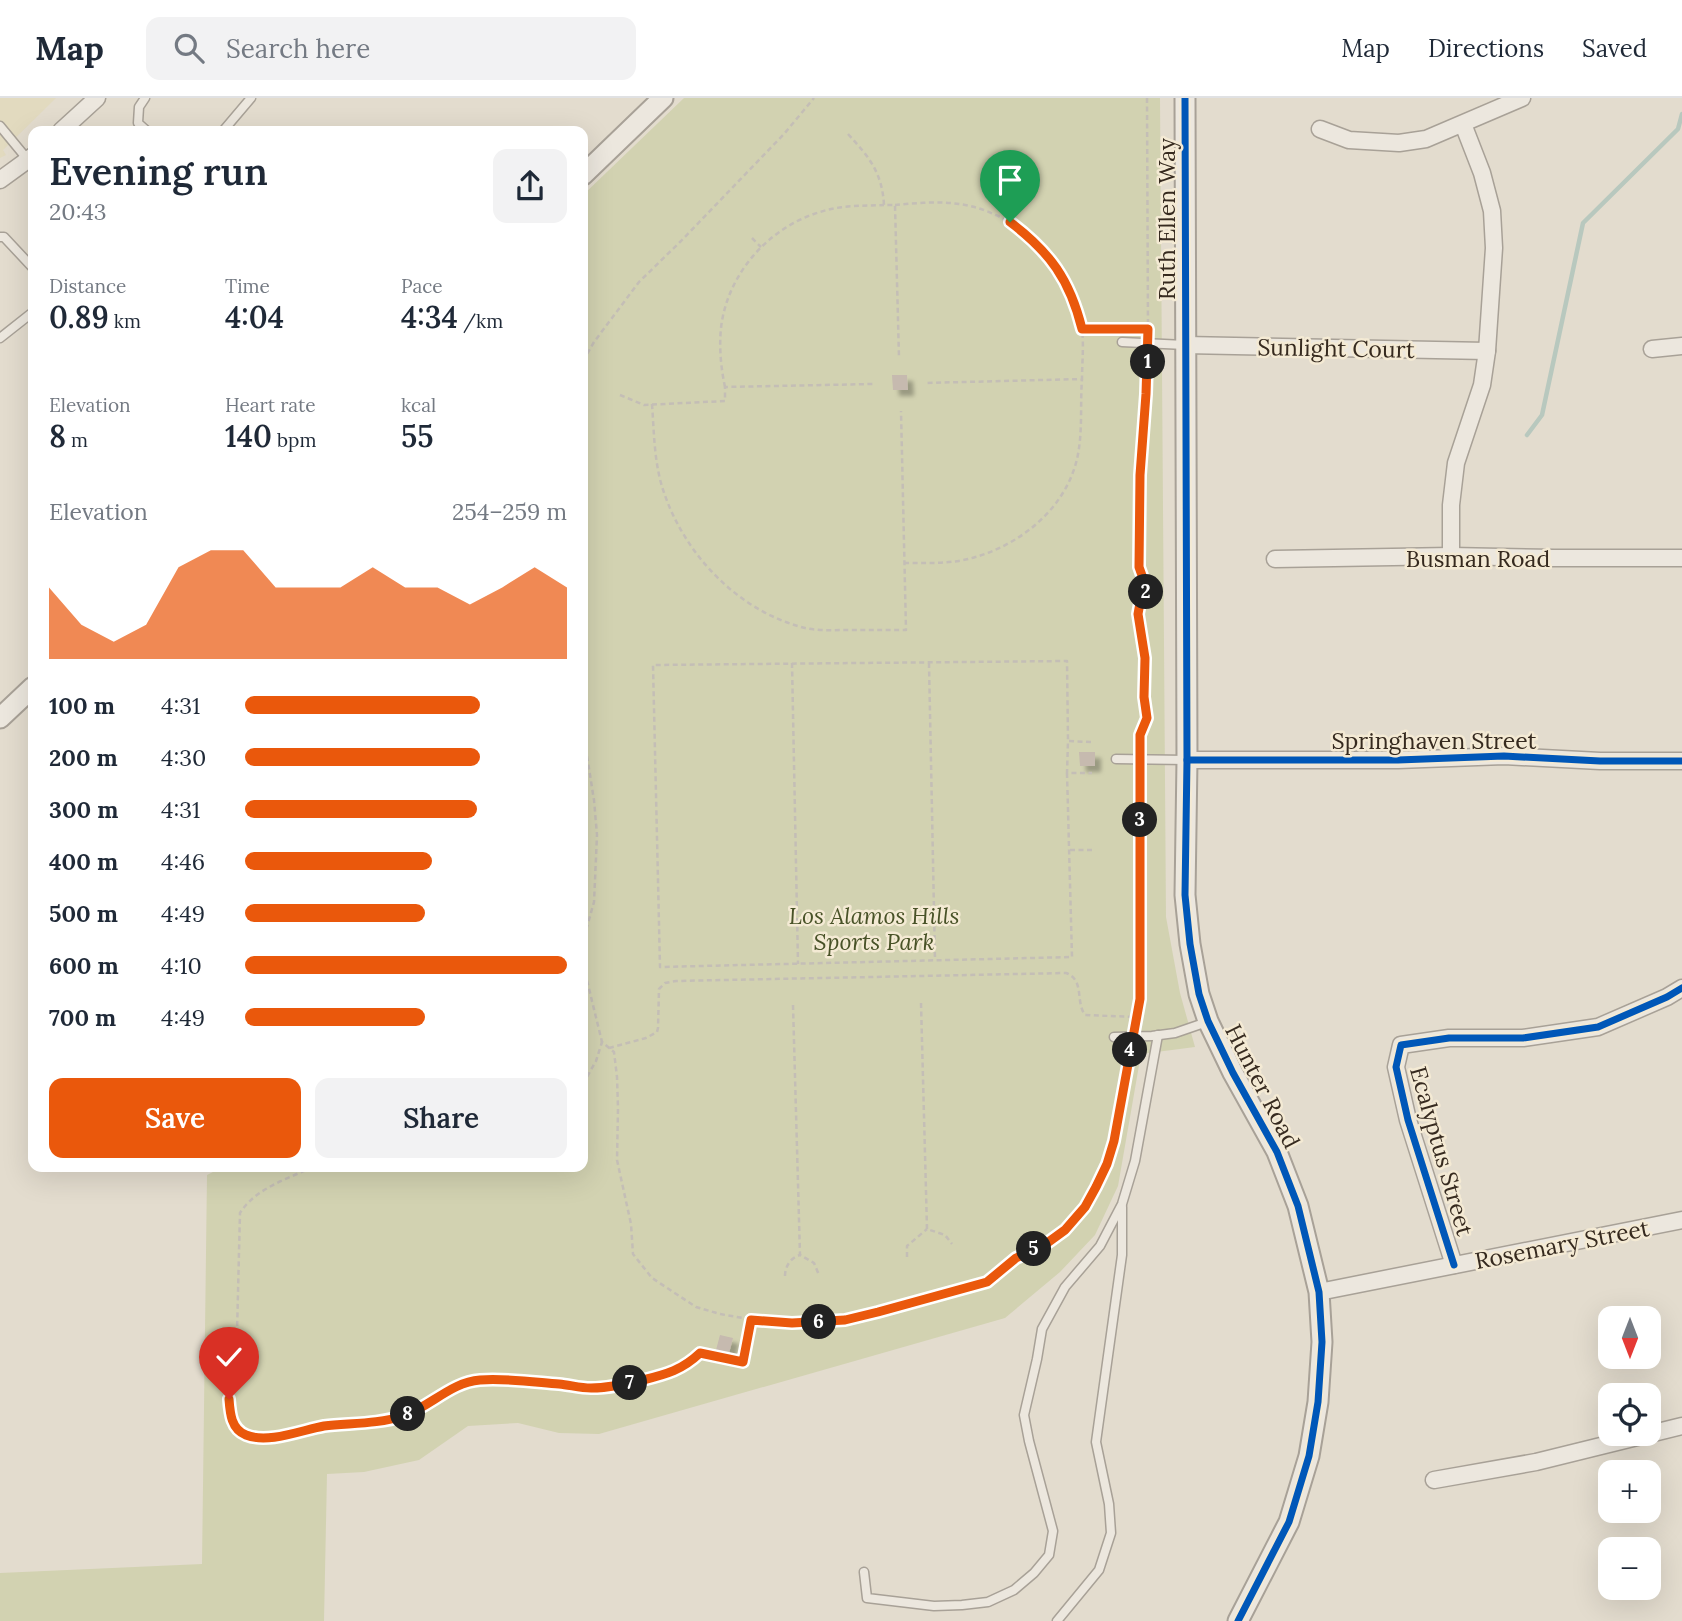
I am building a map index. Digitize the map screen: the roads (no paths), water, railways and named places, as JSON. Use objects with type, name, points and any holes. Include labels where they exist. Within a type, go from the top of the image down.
[{"type":"street","points":[[66,126],[97,98]]},
{"type":"street","points":[[588,170],[663,98]]},
{"type":"street","name":"Ruth Ellen Way","points":[[1185,98],[1187,760]]},
{"type":"street","points":[[1320,129],[1349,140],[1399,143],[1426,139],[1522,98]]},
{"type":"street","points":[[1451,556],[1451,505],[1456,463],[1482,385],[1494,248],[1492,211],[1482,173],[1463,124]]},
{"type":"street","points":[[0,180],[28,160]]},
{"type":"street","name":"Sunlight Court","points":[[1185,345],[1487,351]]},
{"type":"street","points":[[1652,349],[1682,346]]},
{"type":"street","name":"Busman Road","points":[[1275,559],[1451,556],[1682,558]]},
{"type":"street","points":[[0,718],[28,692]]},
{"type":"street","name":"Springhaven Street","points":[[1187,760],[1398,760],[1504,756],[1600,761],[1682,761]]},
{"type":"street","name":"Hunter Road","points":[[1187,760],[1185,895],[1199,994],[1208,1021],[1233,1073],[1277,1152],[1298,1206],[1319,1292],[1322,1342],[1318,1402],[1309,1456],[1289,1522],[1238,1621]]},
{"type":"street","name":"Ecalyptus Street","points":[[1454,1265],[1408,1120],[1396,1067],[1401,1045],[1449,1038],[1523,1038],[1598,1027],[1682,988]]},
{"type":"street","name":"Rosemary Street","points":[[1319,1292],[1682,1220]]},
{"type":"street","points":[[1434,1480],[1536,1462],[1682,1426]]},
{"type":"lane","points":[[141,126],[138,123],[139,107],[145,98]]},
{"type":"lane","points":[[227,126],[251,98]]},
{"type":"lane","points":[[0,126],[28,155]]},
{"type":"lane","points":[[0,237],[4,237],[28,263]]},
{"type":"lane","points":[[0,338],[28,316]]},
{"type":"lane","points":[[1122,342],[1185,345]]},
{"type":"lane","points":[[1116,759],[1187,760]]},
{"type":"lane","points":[[1114,1037],[1175,1033],[1208,1021]]},
{"type":"lane","points":[[864,1572],[867,1598],[934,1606],[962,1605],[988,1602],[1014,1590],[1034,1573],[1049,1555],[1053,1531],[1024,1415],[1042,1329],[1065,1287],[1100,1247],[1122,1204],[1135,1161],[1158,1035]]},
{"type":"lane","points":[[1057,1621],[1099,1570],[1111,1533],[1110,1504],[1096,1442],[1122,1255],[1122,1204]]},
{"type":"waterway","points":[[1527,435],[1542,415],[1583,223],[1678,129],[1682,114]]},
{"type":"park label","name":"Los Alamos Hills Sports Park","points":[[874,928]]}]
